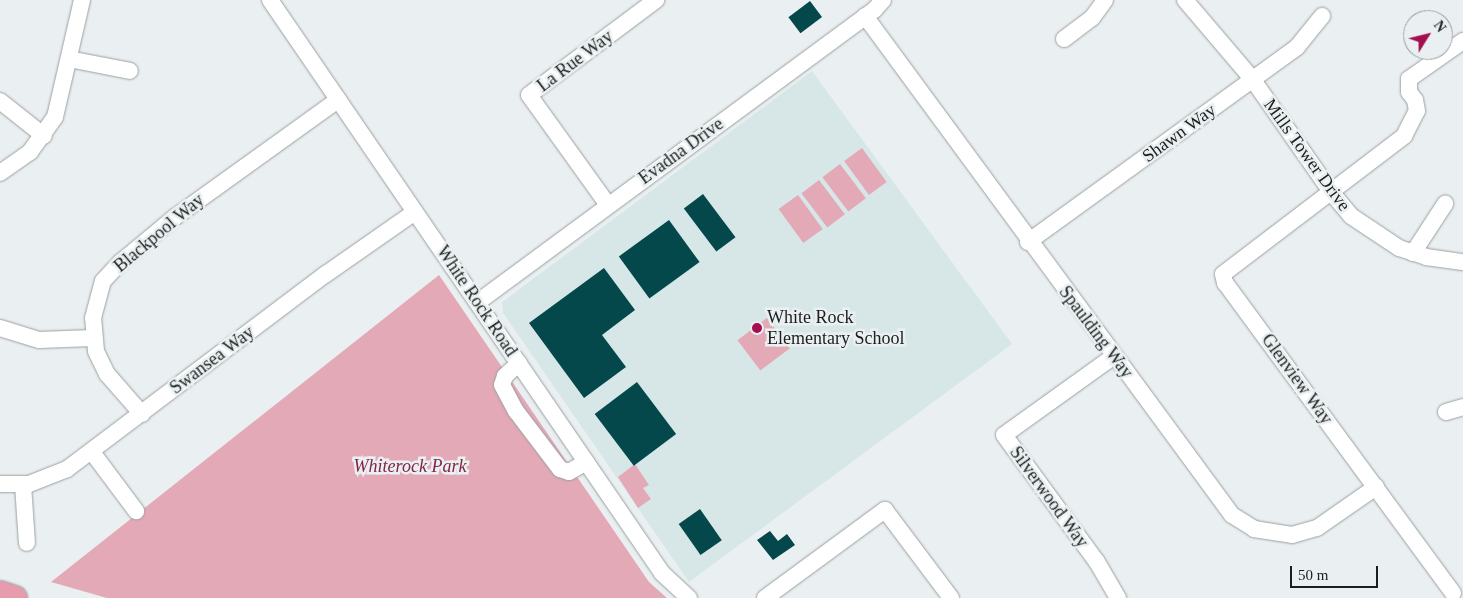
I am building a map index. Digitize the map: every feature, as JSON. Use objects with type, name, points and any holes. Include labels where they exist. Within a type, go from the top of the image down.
[{"type":"highway","points":[[0,593],[15,598]]},
{"type":"street","points":[[0,173],[30,152],[44,136],[60,107],[82,0]]},
{"type":"street","name":"White Rock Road","points":[[270,0],[662,573],[689,598]]},
{"type":"street","name":"La Rue Way","points":[[608,205],[529,95],[656,0]]},
{"type":"street","name":"Evadna Drive","points":[[478,302],[884,0]]},
{"type":"street","points":[[1064,39],[1092,18],[1105,0]]},
{"type":"street","name":"Mills Tower Drive","points":[[1185,0],[1253,80],[1331,192],[1362,225],[1412,253],[1463,262]]},
{"type":"street","name":"Spaulding Way","points":[[865,16],[1028,242],[1223,505],[1254,529],[1279,536],[1305,533],[1328,522],[1376,487]]},
{"type":"street","name":"Shawn Way","points":[[1028,242],[1297,47],[1322,16]]},
{"type":"street","points":[[1331,192],[1404,136],[1417,111],[1415,100],[1409,92],[1409,79],[1463,41]]},
{"type":"street","points":[[70,59],[130,71]]},
{"type":"street","name":"Blackpool Way","points":[[142,414],[107,374],[93,338],[93,318],[103,281],[121,262],[223,181],[338,100]]},
{"type":"street","points":[[0,101],[44,136]]},
{"type":"street","name":"Glenview Way","points":[[1331,192],[1223,274],[1226,283],[1454,592]]},
{"type":"street","points":[[1412,253],[1445,204]]},
{"type":"street","name":"Swansea Way","points":[[0,484],[23,484],[55,476],[92,452],[326,274],[415,212]]},
{"type":"street","points":[[0,328],[38,340],[93,338]]},
{"type":"street","name":"Silverwood Way","points":[[1114,356],[1004,435],[1096,562],[1118,598]]},
{"type":"street","points":[[519,363],[502,380],[504,393],[512,405],[557,467],[569,472],[586,462]]},
{"type":"street","points":[[1446,412],[1463,408]]},
{"type":"street","points":[[92,452],[136,511]]},
{"type":"street","points":[[23,484],[27,543]]},
{"type":"street","points":[[765,598],[885,510],[951,598]]},
{"type":"shaded area","name":"White Rock Elementary School","points":[[812,71],[1012,344],[689,582],[503,313],[502,302]]},
{"type":"green space","points":[[862,148],[887,182],[869,195],[844,161]]},
{"type":"green space","points":[[840,164],[866,198],[848,212],[822,177]]},
{"type":"green space","points":[[819,180],[845,214],[827,228],[801,193]]},
{"type":"green space","points":[[798,195],[823,229],[803,243],[779,209]]},
{"type":"green space","name":"Whiterock Park","points":[[439,275],[649,582],[667,598],[107,598],[51,582]]},
{"type":"green space","points":[[767,318],[790,348],[760,371],[737,340]]},
{"type":"green space","points":[[635,464],[649,485],[643,488],[651,499],[638,508],[618,477]]},
{"type":"building","points":[[810,1],[822,17],[800,33],[788,17]]},
{"type":"building","points":[[703,194],[735,237],[716,252],[684,208]]},
{"type":"building","points":[[669,220],[700,262],[649,299],[619,256]]},
{"type":"building","points":[[604,268],[635,310],[602,335],[626,367],[584,398],[529,323]]},
{"type":"building","points":[[637,382],[676,434],[634,466],[595,414]]},
{"type":"building","points":[[700,509],[722,540],[700,555],[679,524]]},
{"type":"building","points":[[770,531],[778,541],[787,534],[795,545],[773,560],[757,540]]},
{"type":"place","name":"White Rock Elementary School","points":[[757,328]]}]
